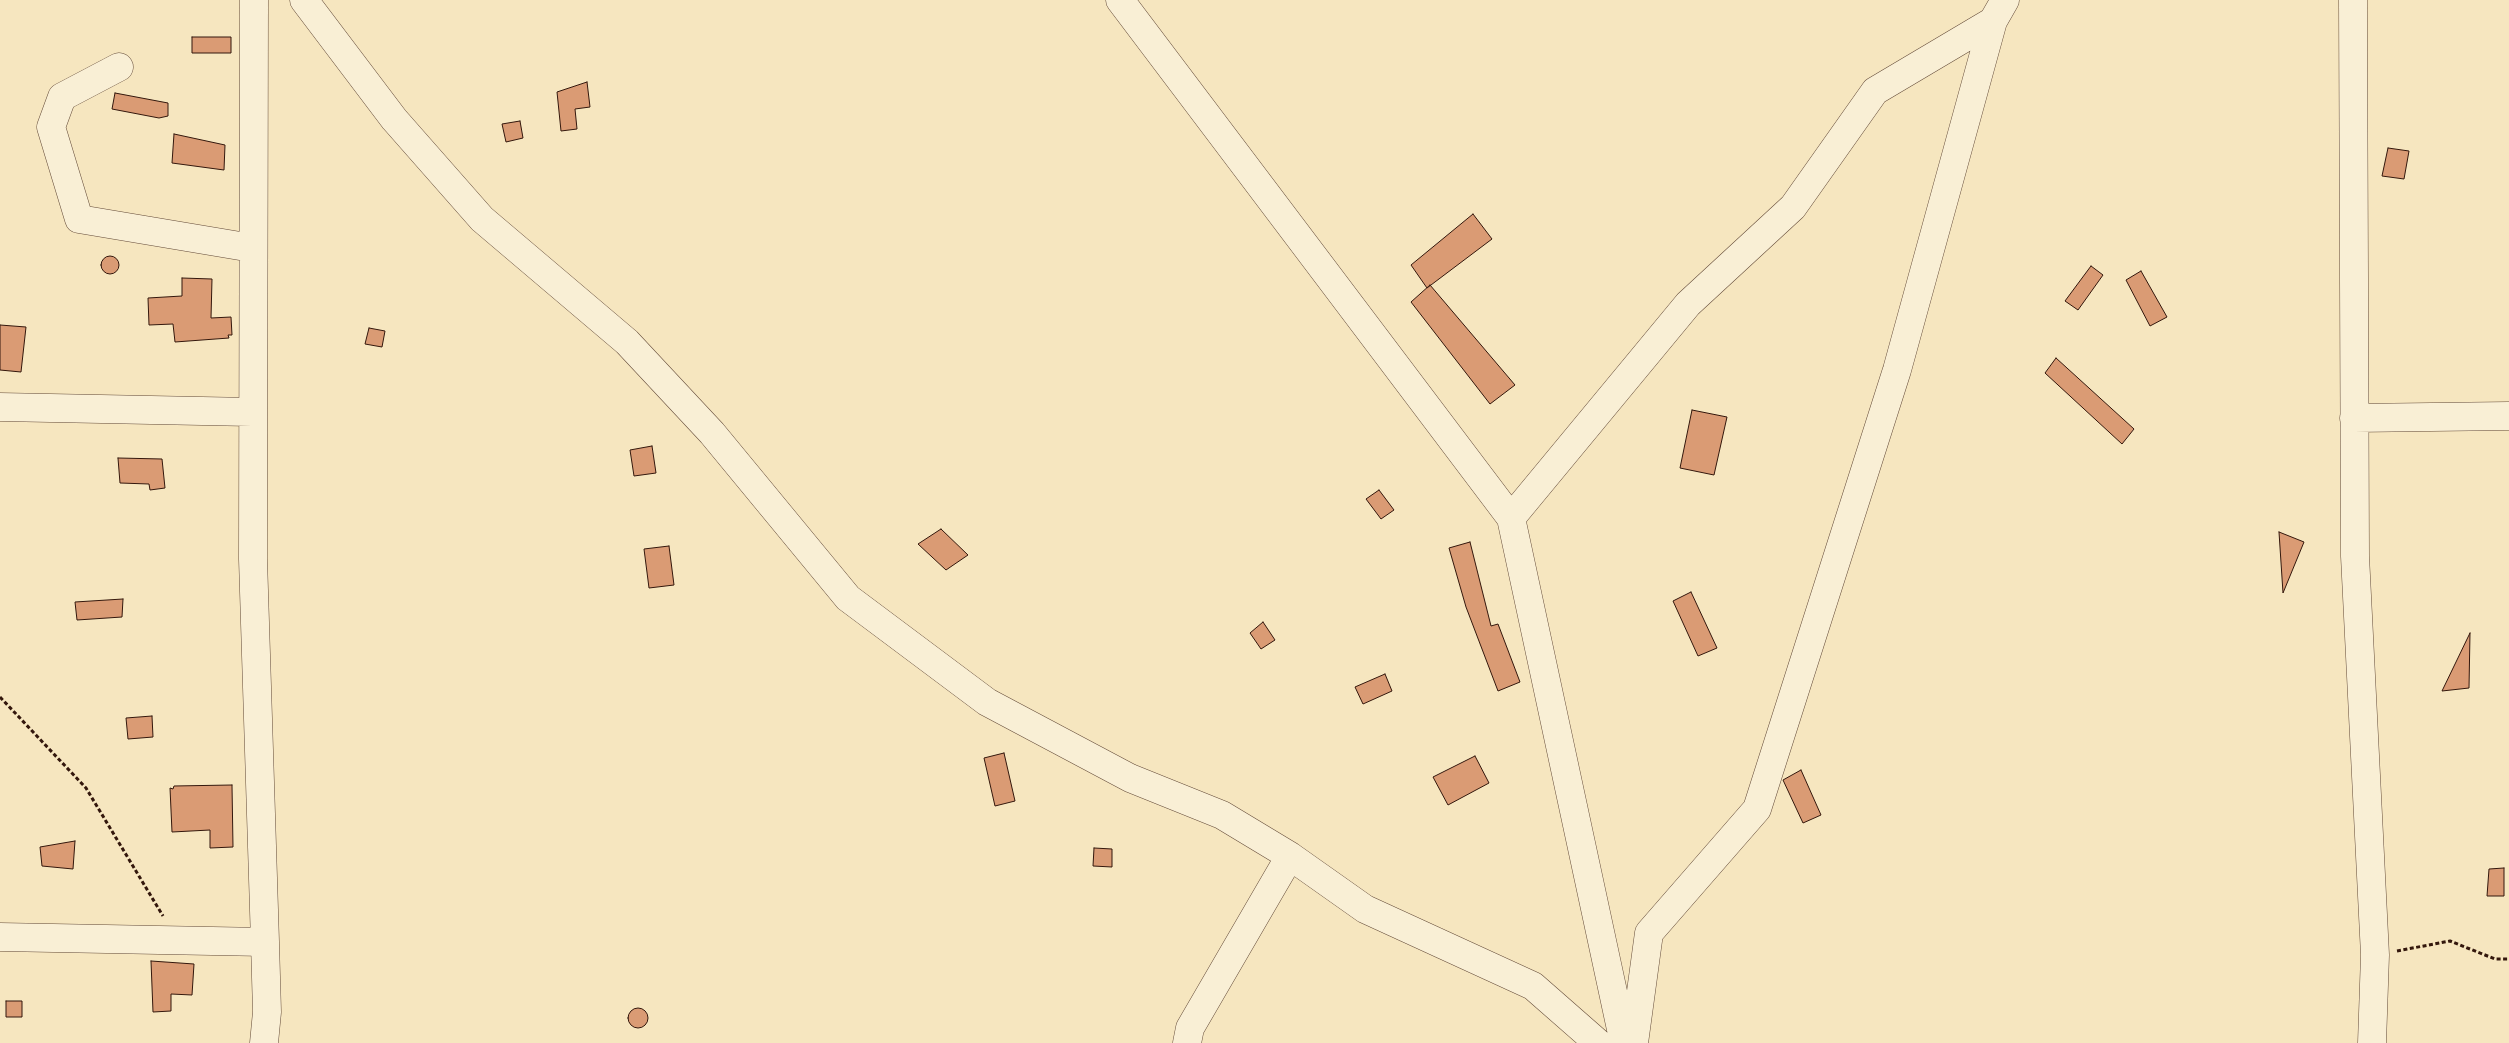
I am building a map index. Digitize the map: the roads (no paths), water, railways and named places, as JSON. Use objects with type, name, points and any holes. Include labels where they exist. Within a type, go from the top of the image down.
[{"type":"street","points":[[254,0],[252,248],[253,559],[267,1012],[264,1043]]},
{"type":"street","points":[[304,0],[394,119],[482,219],[627,342],[712,433],[848,598],[988,702],[1130,778],[1222,815],[1290,856],[1365,909],[1533,986],[1598,1043]]},
{"type":"street","points":[[1120,0],[1510,518],[1624,1043]]},
{"type":"street","points":[[2353,0],[2355,556],[2375,955],[2372,1043]]},
{"type":"street","points":[[1510,518],[1688,304],[1793,207],[1875,91],[1999,10]]},
{"type":"street","points":[[1634,1043],[1649,934],[1756,809],[1897,370],[1999,10]]},
{"type":"street","points":[[119,67],[62,97],[51,127],[79,219],[252,248]]},
{"type":"street","points":[[0,407],[252,412]]},
{"type":"street","points":[[2354,418],[2509,416]]},
{"type":"street","points":[[1187,1043],[1190,1028],[1290,856]]},
{"type":"street","points":[[0,937],[265,942]]}]
